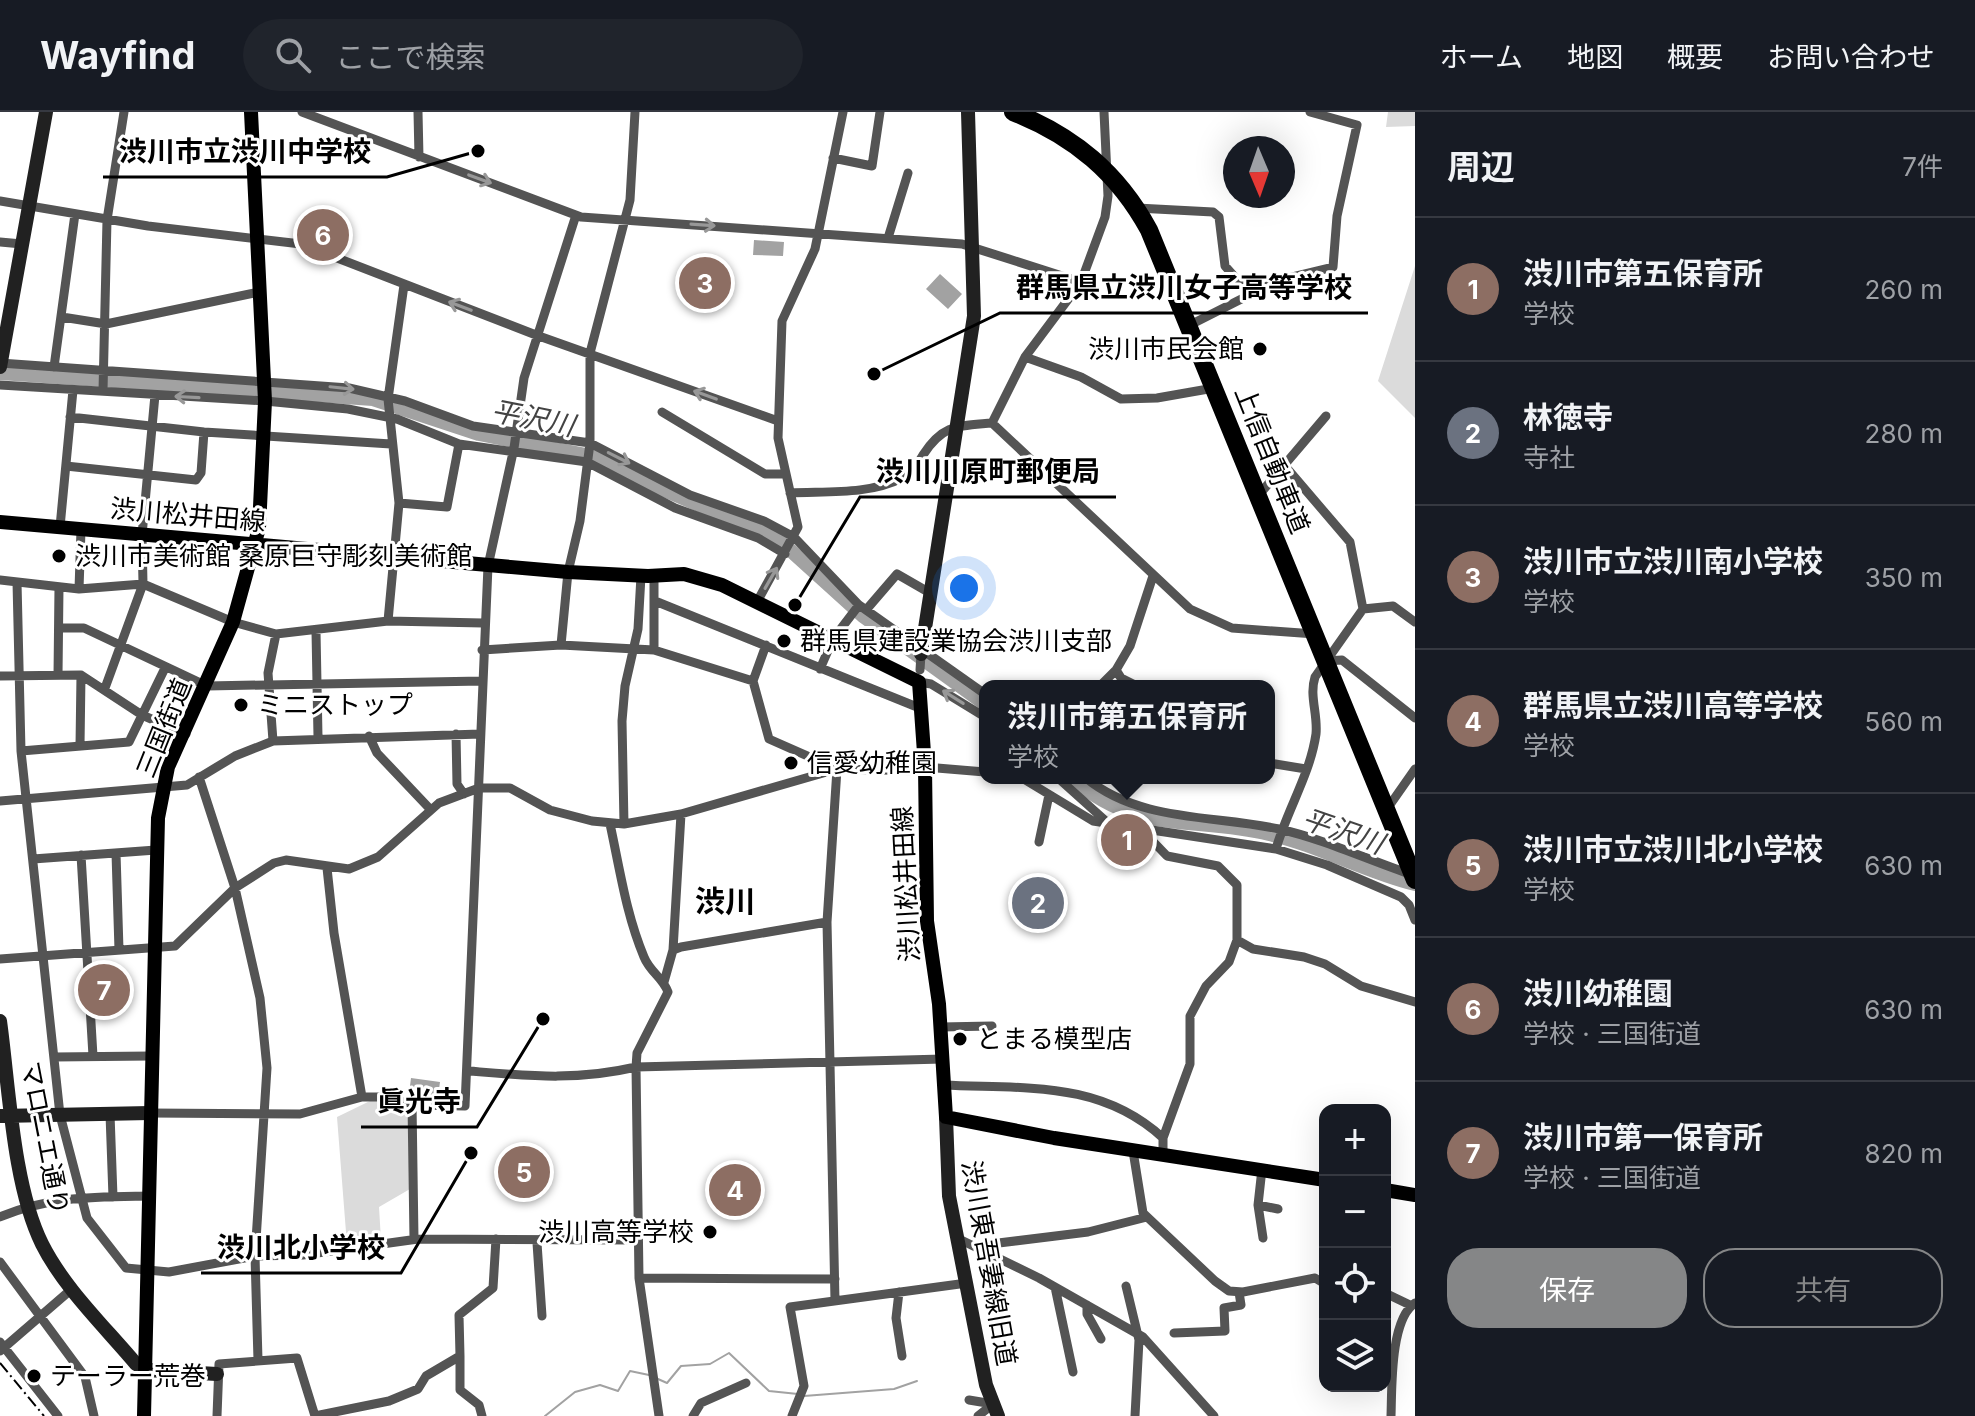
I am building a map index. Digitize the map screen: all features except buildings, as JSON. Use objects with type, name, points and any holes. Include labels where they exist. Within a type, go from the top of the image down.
[{"type":"highway","name":"上信自動車道","points":[[1013,112],[1054,130],[1107,169],[1137,208],[1190,325],[1414,877]]},
{"type":"main road","name":"三国街道","points":[[146,1416],[156,850],[168,767],[186,734],[233,622],[256,544],[265,435],[251,112]]},
{"type":"main road","name":"渋川松井田線","points":[[0,522],[488,566],[697,577],[919,676],[925,769],[927,921],[941,1027],[946,1117]]},
{"type":"main road","points":[[946,1117],[1133,1151],[1319,1179]]},
{"type":"main road","points":[[1391,1191],[1415,1195]]},
{"type":"street","points":[[46,112],[0,364],[217,379],[348,409],[388,414],[459,444],[587,461],[675,508],[758,538],[786,553]]},
{"type":"street","points":[[103,389],[107,220],[124,112]]},
{"type":"street","points":[[302,112],[576,215],[974,247],[1081,282]]},
{"type":"street","points":[[418,112],[419,157]]},
{"type":"street","points":[[561,645],[568,572],[580,521],[590,445],[590,353],[633,177],[635,112]]},
{"type":"street","points":[[757,602],[798,527],[778,421],[782,321],[810,261],[819,233],[843,112]]},
{"type":"street","points":[[833,158],[872,166],[880,112]]},
{"type":"street","points":[[968,112],[974,316],[919,676],[979,713]]},
{"type":"street","points":[[992,423],[1025,357],[1065,308],[1081,282],[1105,217],[1107,169],[1104,112]]},
{"type":"street","points":[[1190,325],[1279,280],[1333,267],[1337,214],[1357,125],[1310,112]]},
{"type":"street","points":[[888,238],[908,173]]},
{"type":"street","points":[[0,201],[107,220],[256,241],[301,244],[536,335],[778,421]]},
{"type":"street","points":[[1137,208],[1213,212],[1219,217],[1225,266],[1250,294]]},
{"type":"street","points":[[54,367],[75,214]]},
{"type":"street","points":[[6,1116],[300,1114],[362,1097],[465,1106],[469,1071],[471,908],[479,788],[483,623],[488,566],[514,450],[524,378],[576,215]]},
{"type":"street","points":[[0,242],[22,244]]},
{"type":"street","points":[[388,621],[399,503],[388,414],[404,285]]},
{"type":"street","points":[[62,317],[106,324],[259,292]]},
{"type":"street","points":[[1025,357],[1081,377],[1121,399],[1157,398],[1214,388]]},
{"type":"street","points":[[215,398],[217,379]]},
{"type":"street","points":[[0,385],[215,398],[264,391],[349,388],[473,426],[590,445],[690,495],[764,521],[793,539],[861,607],[979,690]]},
{"type":"street","points":[[60,527],[73,390]]},
{"type":"street","points":[[105,688],[143,584],[142,535],[155,395]]},
{"type":"street","points":[[662,412],[765,474],[786,474]]},
{"type":"street","points":[[1258,496],[1326,416]]},
{"type":"street","points":[[70,417],[204,432],[391,444]]},
{"type":"street","points":[[790,493],[870,489],[901,479],[916,467],[937,435],[957,426],[992,423],[1190,609],[1232,628],[1315,634]]},
{"type":"street","points":[[66,466],[200,477],[204,432]]},
{"type":"street","points":[[399,503],[447,507],[459,444]]},
{"type":"street","points":[[1276,849],[1316,735],[1312,688],[1326,661],[1363,609],[1350,542],[1285,466]]},
{"type":"street","points":[[79,589],[81,530]]},
{"type":"street","points":[[820,669],[848,615],[897,574],[930,593]]},
{"type":"street","points":[[647,576],[655,601],[654,650]]},
{"type":"street","points":[[624,824],[622,721],[625,686],[647,576]]},
{"type":"street","points":[[1106,680],[1116,670],[1130,646],[1153,576]]},
{"type":"street","points":[[0,580],[79,589],[143,584],[233,622],[276,634],[388,621],[483,623]]},
{"type":"street","points":[[17,582],[21,751],[60,1115],[87,1218],[126,1268],[169,1272],[255,1256],[303,1255],[414,1239],[637,1240]]},
{"type":"street","points":[[58,675],[59,587]]},
{"type":"street","points":[[655,601],[922,709]]},
{"type":"street","points":[[1363,609],[1393,606],[1415,622]]},
{"type":"street","points":[[59,628],[84,628],[207,686],[482,681]]},
{"type":"street","points":[[316,631],[318,737]]},
{"type":"street","points":[[273,741],[268,683],[276,634]]},
{"type":"street","points":[[482,650],[561,645],[635,647],[753,681]]},
{"type":"street","points":[[766,645],[753,681],[769,739],[837,769]]},
{"type":"street","points":[[1326,661],[1342,660],[1415,718]]},
{"type":"street","points":[[21,751],[129,742],[165,668]]},
{"type":"street","points":[[1116,670],[1129,680]]},
{"type":"street","points":[[0,676],[81,675],[142,715],[186,734]]},
{"type":"street","points":[[80,746],[81,675]]},
{"type":"street","points":[[456,734],[457,784],[464,794]]},
{"type":"street","points":[[0,801],[187,785],[273,741],[318,737],[480,734]]},
{"type":"street","points":[[369,736],[377,753],[430,809]]},
{"type":"street","points":[[1275,764],[1306,769]]},
{"type":"street","points":[[835,1301],[827,922],[837,769]]},
{"type":"street","points":[[0,959],[175,946],[235,888],[274,863],[286,860],[349,869],[378,857],[430,809],[479,788],[510,788],[550,810],[610,824],[624,824],[681,814],[837,769],[979,772]]},
{"type":"street","points":[[1387,809],[1415,769]]},
{"type":"street","points":[[199,777],[235,888],[260,998],[267,1068],[255,1256],[258,1360]]},
{"type":"street","points":[[1032,784],[1093,821],[1276,849],[1327,865],[1401,897],[1409,905],[1415,920]]},
{"type":"street","points":[[1065,784],[1108,823]]},
{"type":"street","points":[[1094,784],[1111,796],[1136,807],[1281,830],[1414,877]]},
{"type":"street","points":[[1039,842],[1049,795]]},
{"type":"street","points":[[664,982],[673,950],[681,814]]},
{"type":"street","points":[[610,824],[625,908],[650,971],[664,982],[668,992],[637,1053],[636,1067],[639,1278],[659,1416]]},
{"type":"street","points":[[1141,829],[1167,856],[1218,866],[1237,885],[1237,940],[1229,962],[1206,986],[1190,1016],[1190,1064],[1163,1138],[1163,1155]]},
{"type":"street","points":[[33,859],[156,850]]},
{"type":"street","points":[[116,853],[119,950]]},
{"type":"street","points":[[81,855],[93,1056]]},
{"type":"street","points":[[327,868],[334,933],[362,1097]]},
{"type":"street","points":[[673,950],[827,922]]},
{"type":"street","points":[[1237,940],[1253,949],[1314,961],[1361,986],[1415,1002]]},
{"type":"street","name":"マロニエ通り","points":[[0,1021],[6,1116],[42,1244],[73,1288],[136,1364],[146,1370]]},
{"type":"street","points":[[941,1027],[992,1026]]},
{"type":"street","points":[[54,1057],[151,1056]]},
{"type":"street","points":[[469,1071],[539,1077],[594,1077],[636,1067],[943,1059]]},
{"type":"street","points":[[944,1085],[1078,1092],[1112,1103],[1145,1122],[1163,1138]]},
{"type":"street","points":[[412,1103],[414,1239]]},
{"type":"street","points":[[110,1114],[113,1197]]},
{"type":"street","name":"渋川東吾妻線旧道","points":[[946,1117],[945,1156],[967,1283],[995,1410]]},
{"type":"street","points":[[1133,1151],[1147,1217],[1229,1291],[1239,1292],[1315,1278],[1319,1280]]},
{"type":"street","points":[[1262,1169],[1258,1205],[1263,1238]]},
{"type":"street","points":[[0,1217],[29,1205],[79,1196],[148,1196]]},
{"type":"street","points":[[1258,1205],[1278,1209]]},
{"type":"street","points":[[974,1246],[987,1242],[1024,1243],[1088,1232],[1147,1217]]},
{"type":"street","points":[[482,1416],[479,1405],[460,1390],[459,1315],[493,1288],[496,1239]]},
{"type":"street","points":[[541,1239],[537,1243],[542,1316]]},
{"type":"street","points":[[959,1239],[1055,1287],[1135,1332],[1214,1416]]},
{"type":"street","points":[[0,1262],[85,1377],[94,1416]]},
{"type":"street","points":[[639,1278],[835,1279]]},
{"type":"street","points":[[792,1416],[803,1393],[790,1307],[967,1283]]},
{"type":"street","points":[[1126,1286],[1139,1340],[1135,1416]]},
{"type":"street","points":[[1055,1287],[1073,1372]]},
{"type":"street","points":[[58,1416],[2,1347],[73,1288]]},
{"type":"street","points":[[899,1292],[896,1318],[902,1356]]},
{"type":"street","points":[[1174,1333],[1225,1331],[1224,1308],[1241,1305],[1239,1292]]},
{"type":"street","points":[[1391,1295],[1413,1304],[1395,1349],[1391,1416]]},
{"type":"street","points":[[1087,1305],[1087,1314],[1101,1339]]},
{"type":"street","points":[[217,1416],[219,1364],[297,1358],[315,1416],[389,1401],[418,1389],[426,1376],[460,1356]]},
{"type":"street","points":[[146,1370],[217,1374]]},
{"type":"street","points":[[693,1416],[701,1403],[746,1383]]},
{"type":"street","points":[[969,1400],[995,1410]]},
{"type":"street","points":[[978,1416],[995,1410]]},
{"type":"shaded area","points":[[1388,112],[1415,112],[1415,126],[1386,127]]},
{"type":"shaded area","points":[[754,240],[784,242],[783,256],[753,255]]},
{"type":"shaded area","points":[[1415,266],[1415,418],[1378,381]]},
{"type":"shaded area","points":[[940,274],[962,294],[948,309],[926,289]]},
{"type":"shaded area","points":[[411,1078],[440,1082],[438,1097],[409,1094]]},
{"type":"shaded area","points":[[372,1100],[409,1107],[410,1189],[379,1207],[381,1240],[347,1245],[337,1117]]},
{"type":"waterway","name":"平沢川","points":[[0,373],[373,399],[479,434],[601,458],[648,483],[778,539],[863,616],[979,700]]},
{"type":"waterway","name":"平沢川","points":[[1080,784],[1119,808],[1143,816],[1269,834],[1415,884]]},
{"type":"waterway","points":[[658,1379],[667,1383],[681,1366],[710,1364],[729,1353],[769,1391],[798,1394]]},
{"type":"waterway","points":[[545,1416],[575,1392],[600,1385],[618,1391],[630,1371],[649,1375]]},
{"type":"waterway","points":[[804,1396],[894,1389],[917,1381]]},
{"type":"railway","points":[[0,1363],[44,1416]]},
{"type":"place","name":"渋川市立渋川中学校","points":[[478,151]]},
{"type":"place","name":"渋川幼稚園","points":[[323,235]]},
{"type":"place","name":"渋川市立渋川南小学校","points":[[705,283]]},
{"type":"place","name":"渋川市民会館","points":[[1260,349]]},
{"type":"place","name":"群馬県立渋川女子高等学校","points":[[874,374]]},
{"type":"place","name":"渋川市美術館 桑原巨守彫刻美術館","points":[[59,556]]},
{"type":"place","name":"渋川川原町郵便局","points":[[795,605]]},
{"type":"place","name":"群馬県建設業協会渋川支部","points":[[784,641]]},
{"type":"place","name":"ミニストップ","points":[[241,705]]},
{"type":"place","name":"信愛幼稚園","points":[[791,763]]},
{"type":"place","name":"渋川市第五保育所","points":[[1127,840]]},
{"type":"place","name":"林徳寺","points":[[1038,903]]},
{"type":"place","name":"渋川市第一保育所","points":[[104,990]]},
{"type":"place","name":"眞光寺","points":[[543,1019]]},
{"type":"place","name":"とまる模型店","points":[[960,1039]]},
{"type":"place","name":"渋川北小学校","points":[[471,1153]]},
{"type":"place","name":"渋川市立渋川北小学校","points":[[524,1172]]},
{"type":"place","name":"群馬県立渋川高等学校","points":[[735,1190]]},
{"type":"place","name":"渋川高等学校","points":[[710,1232]]},
{"type":"place","name":"テーラー荒巻","points":[[34,1376]]},
{"type":"district","name":"渋川","points":[[725,902]]}]
